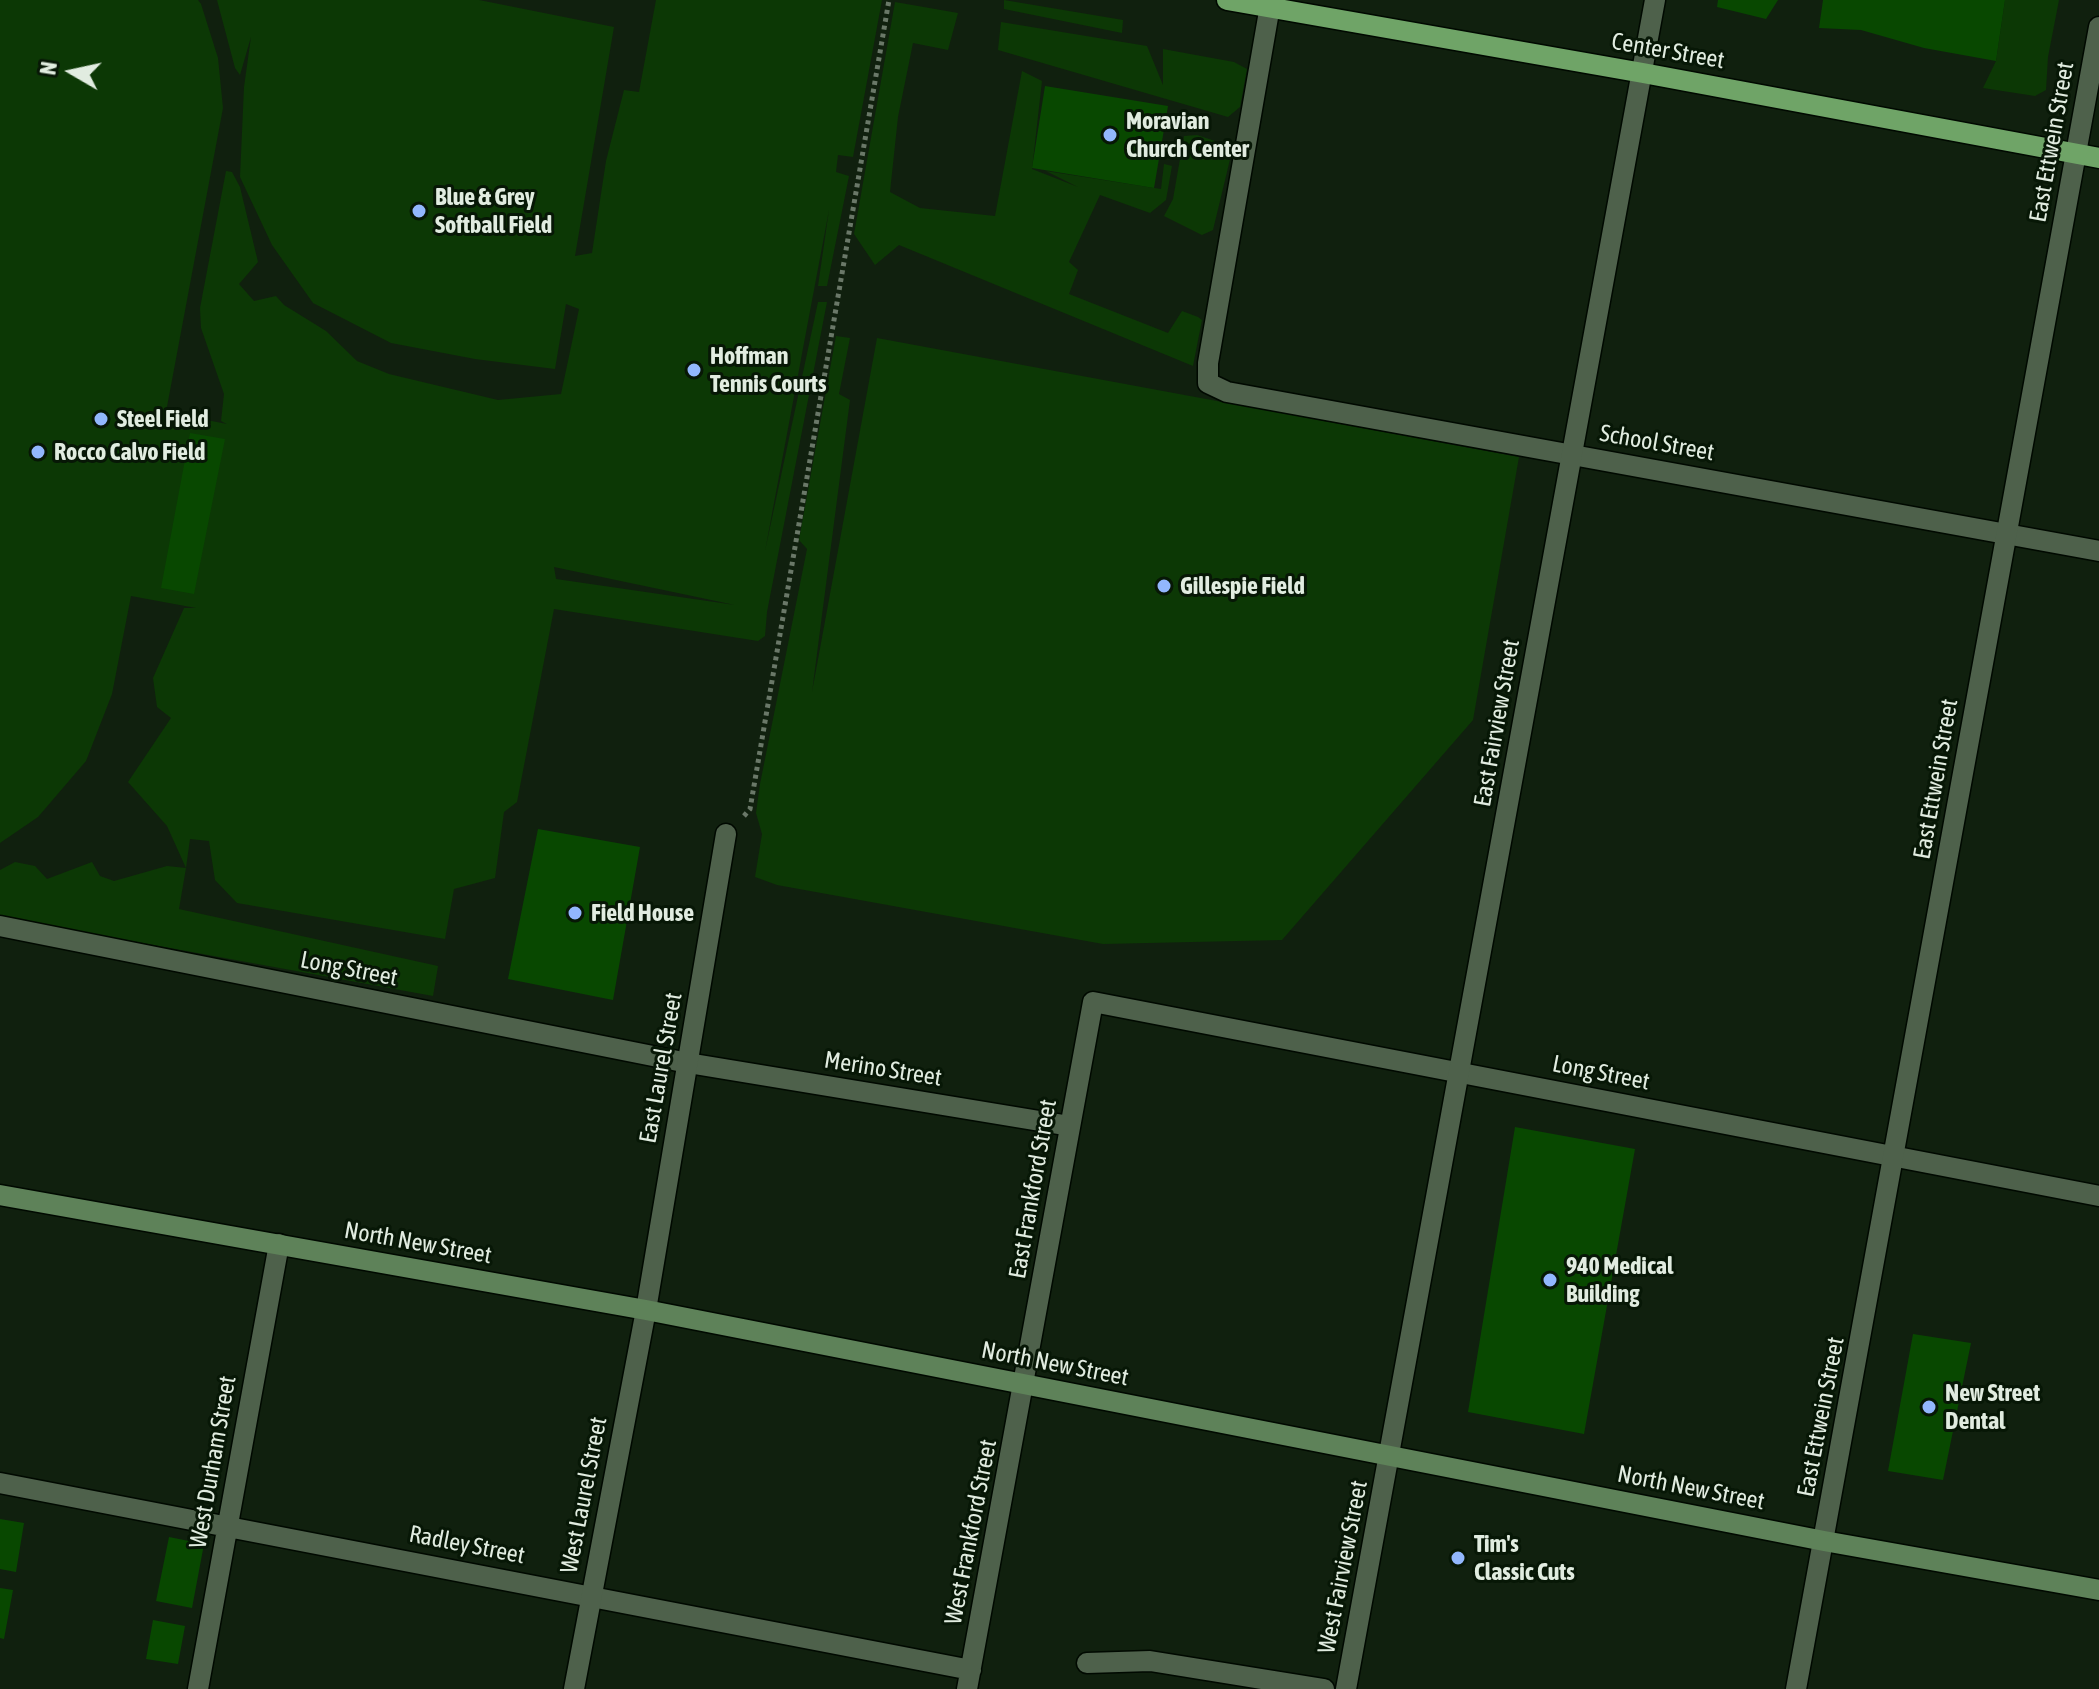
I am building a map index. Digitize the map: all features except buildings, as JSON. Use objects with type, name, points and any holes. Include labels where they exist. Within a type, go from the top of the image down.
[{"type":"main road","name":"Center Street","points":[[1227,0],[1270,4],[2099,158]]},
{"type":"main road","name":"North New Street","points":[[0,1195],[646,1310],[1824,1541],[2099,1590]]},
{"type":"street","name":"East Fairview Street","points":[[1391,1456],[1655,0]]},
{"type":"street","name":"School Street","points":[[1270,4],[1208,363],[1208,383],[1227,392],[1571,455],[1620,461],[2099,551]]},
{"type":"street","name":"East Ettwein Street","points":[[1796,1689],[2099,27]]},
{"type":"street","name":"East Laurel Street","points":[[646,1310],[726,834]]},
{"type":"street","name":"Long Street","points":[[0,926],[688,1063]]},
{"type":"street","name":"Long Street","points":[[1093,1002],[2099,1196]]},
{"type":"street","name":"East Frankford Street","points":[[1025,1384],[1093,1002]]},
{"type":"street","name":"Merino Street","points":[[688,1063],[1070,1126]]},
{"type":"street","name":"West Durham Street","points":[[198,1689],[279,1244]]},
{"type":"street","name":"West Laurel Street","points":[[574,1689],[646,1310]]},
{"type":"street","name":"West Frankford Street","points":[[969,1679],[1025,1384]]},
{"type":"street","name":"West Fairview Street","points":[[1346,1689],[1391,1456]]},
{"type":"street","name":"Radley Street","points":[[0,1483],[592,1595],[969,1679]]},
{"type":"street","points":[[1087,1663],[1150,1661],[1324,1689]]},
{"type":"path","points":[[726,834],[750,809],[889,0]]},
{"type":"green space","points":[[0,0],[198,0],[201,4],[218,58],[223,108],[166,412],[227,424],[221,421],[224,394],[201,328],[200,308],[226,171],[232,172],[240,187],[258,262],[239,284],[254,301],[276,296],[284,305],[326,331],[357,361],[389,374],[498,400],[561,394],[579,309],[566,304],[555,369],[475,359],[391,343],[313,303],[272,245],[240,177],[244,87],[251,37],[240,75],[235,68],[217,0],[479,0],[614,27],[575,256],[592,253],[606,161],[624,90],[639,92],[656,0],[882,0],[853,157],[838,155],[836,172],[849,176],[827,286],[818,286],[829,210],[765,551],[818,302],[827,302],[767,612],[765,636],[758,641],[554,609],[517,802],[504,812],[495,878],[454,889],[445,939],[237,903],[215,880],[209,841],[190,839],[186,868],[167,826],[128,782],[171,718],[157,707],[153,678],[184,608],[196,608],[131,596],[112,694],[86,761],[38,817],[0,843]],"holes":[[[554,567],[735,605],[556,579]]]},
{"type":"green space","points":[[1004,0],[1123,20],[1122,33],[1004,9]]},
{"type":"green space","points":[[2005,0],[2059,0],[2048,57],[2046,90],[2035,96],[1983,88],[1996,61]]},
{"type":"green space","points":[[895,2],[958,13],[948,50],[913,43],[898,117],[890,192],[920,208],[995,216],[1022,71],[1042,81],[1032,169],[1078,187],[1046,171],[1161,189],[1164,164],[1172,166],[1166,200],[1150,213],[1100,195],[1069,262],[1078,270],[1069,294],[1168,333],[1182,311],[1198,317],[1202,320],[1193,366],[899,245],[875,265],[854,234]]},
{"type":"green space","points":[[1001,22],[1147,46],[1163,85],[1163,49],[1234,62],[1247,69],[1240,107],[1228,117],[998,50]]},
{"type":"green space","points":[[1197,135],[1233,147],[1213,230],[1202,235],[1164,216],[1173,199],[1184,136]]},
{"type":"green space","name":"Gillespie Field","points":[[836,336],[850,338],[839,394],[850,400],[812,692],[877,338],[1519,457],[1473,720],[1282,940],[1103,944],[777,885],[755,877],[762,834],[756,813],[760,784],[807,549],[799,540]]},
{"type":"green space","points":[[15,862],[35,866],[47,879],[92,862],[100,876],[114,881],[167,866],[186,868],[179,909],[438,966],[433,996],[0,917],[0,870]]},
{"type":"place","name":"Moravian Church Center","points":[[1110,135]]},
{"type":"place","name":"Blue & Grey Softball Field","points":[[419,211]]},
{"type":"place","name":"Hoffman Tennis Courts","points":[[694,370]]},
{"type":"place","name":"Steel Field","points":[[101,419]]},
{"type":"place","name":"Rocco Calvo Field","points":[[38,452]]},
{"type":"place","name":"Gillespie Field","points":[[1164,586]]},
{"type":"place","name":"Field House","points":[[575,913]]},
{"type":"place","name":"940 Medical Building","points":[[1550,1280]]},
{"type":"place","name":"New Street Dental","points":[[1929,1407]]},
{"type":"place","name":"Tim's Classic Cuts","points":[[1458,1558]]}]
